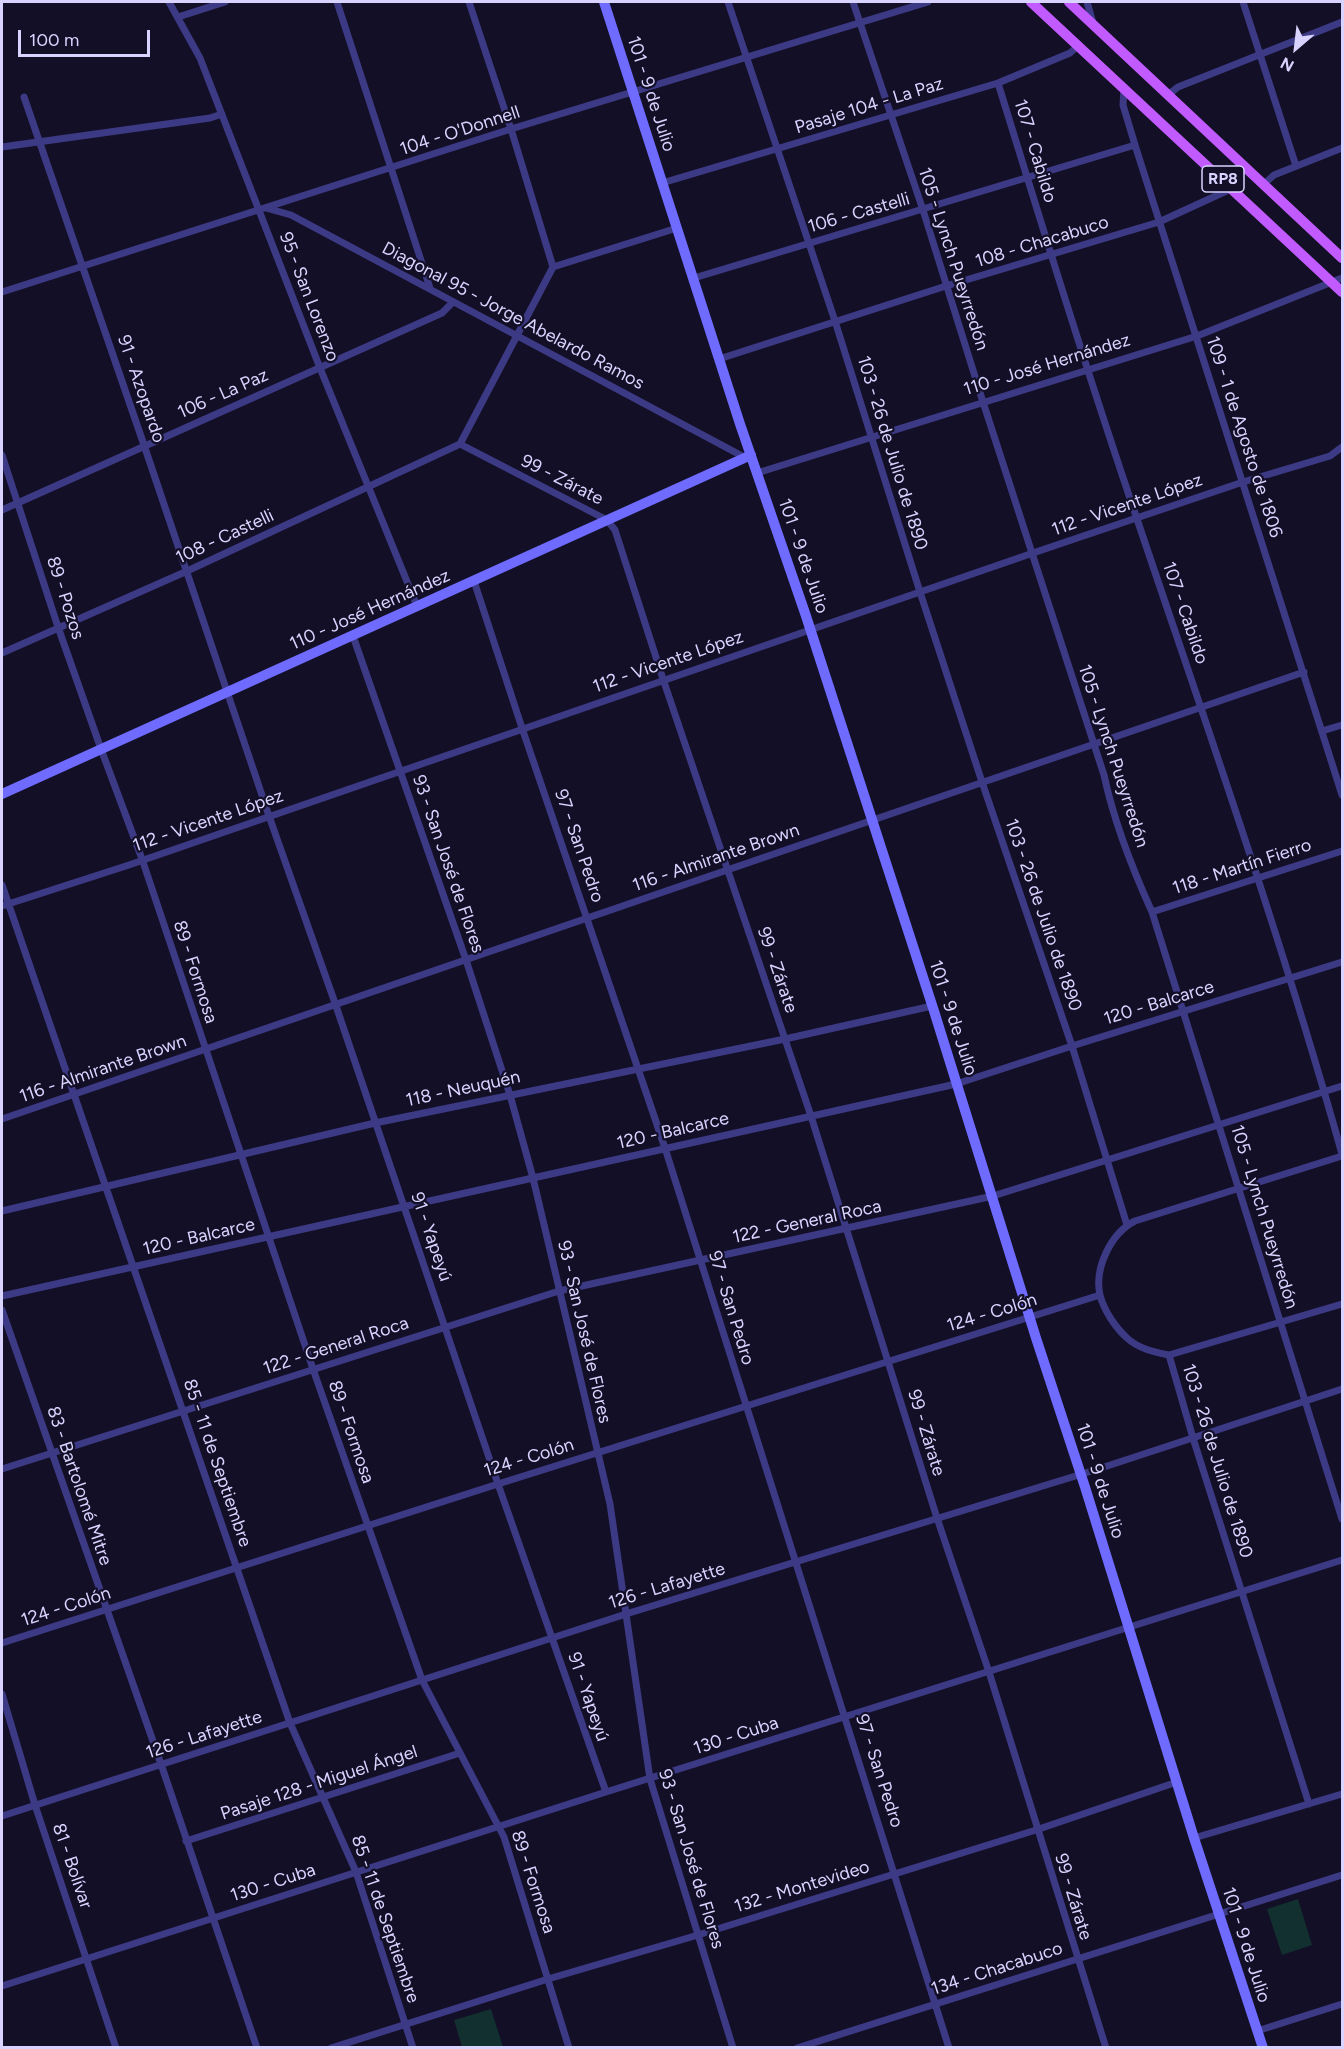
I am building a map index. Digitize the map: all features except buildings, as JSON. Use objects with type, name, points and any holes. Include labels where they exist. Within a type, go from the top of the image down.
[{"type":"main road","name":"RP8","points":[[1031,2],[1338,281],[1342,292]]},
{"type":"main road","name":"RP8","points":[[1069,2],[1342,258]]},
{"type":"street","name":"95 - San Lorenzo","points":[[169,2],[200,58],[263,209],[320,368],[417,606]]},
{"type":"street","points":[[178,17],[225,2]]},
{"type":"street","points":[[337,2],[430,288]]},
{"type":"street","points":[[460,444],[553,267],[469,2]]},
{"type":"street","name":"101 - 9 de Julio","points":[[604,2],[694,278],[748,456],[757,473],[810,630],[932,1006],[1029,1317],[1081,1473],[1194,1838],[1263,2048]]},
{"type":"street","name":"103 - 26 de Julio de 1890","points":[[728,2],[835,321],[982,782],[1072,1046],[1127,1225]]},
{"type":"street","name":"105 - Lynch Pueyrredón","points":[[853,2],[923,210],[1094,743],[1108,795],[1138,882],[1152,912],[1342,1519]]},
{"type":"street","name":"104 - O'Donnell","points":[[2,292],[511,129],[928,2]]},
{"type":"street","points":[[1087,2],[1093,24]]},
{"type":"street","points":[[1243,2],[1296,166]]},
{"type":"street","points":[[1168,94],[1178,87],[1342,22]]},
{"type":"street","name":"Pasaje 104 - La Paz","points":[[662,183],[998,83],[1070,53],[1079,45]]},
{"type":"street","name":"107 - Cabildo","points":[[998,83],[1088,369],[1257,877],[1325,1091],[1342,1155]]},
{"type":"street","name":"109 - 1 de Agosto de 1806","points":[[1124,87],[1124,105],[1135,145],[1342,795]]},
{"type":"street","name":"91 - Azopardo","points":[[24,97],[228,692]]},
{"type":"street","points":[[2,147],[210,118],[222,114]]},
{"type":"street","name":"106 - Castelli","points":[[694,278],[1135,145]]},
{"type":"street","points":[[1264,184],[1274,175],[1342,148]]},
{"type":"street","name":"108 - Chacabuco","points":[[719,359],[946,286],[1159,222],[1233,188]]},
{"type":"street","name":"Diagonal 95 - Jorge Abelardo Ramos","points":[[263,209],[291,215],[748,456]]},
{"type":"street","points":[[553,267],[677,228]]},
{"type":"street","name":"110 - José Hernández","points":[[757,473],[1197,336],[1338,281]]},
{"type":"street","name":"106 - La Paz","points":[[2,510],[442,313],[453,302]]},
{"type":"street","name":"108 - Castelli","points":[[2,653],[185,572],[460,444]]},
{"type":"street","name":"99 - Zárate","points":[[460,444],[607,520],[615,530],[811,1116],[1106,2048]]},
{"type":"street","name":"112 - Vicente López","points":[[5,905],[142,860],[1033,553],[1243,482],[1330,456],[1342,447]]},
{"type":"street","name":"89 - Pozos","points":[[2,455],[58,627],[101,749]]},
{"type":"street","name":"110 - José Hernández","points":[[2,794],[748,456]]},
{"type":"street","name":"97 - San Pedro","points":[[474,581],[665,1148],[949,2048]]},
{"type":"street","name":"93 - San José de Flores","points":[[353,636],[466,960],[510,1095],[533,1178],[613,1520],[650,1779],[733,2048]]},
{"type":"street","name":"116 - Almirante Brown","points":[[2,1119],[1304,672]]},
{"type":"street","name":"91 - Yapeyú","points":[[228,692],[498,1484],[606,1792]]},
{"type":"street","points":[[1322,731],[1342,725]]},
{"type":"street","name":"89 - Formosa","points":[[101,749],[142,860],[313,1369],[422,1680],[500,1827],[569,2048]]},
{"type":"street","name":"118 - Martín Fierro","points":[[1152,912],[1342,851]]},
{"type":"street","name":"85 - 11 de Septiembre","points":[[2,885],[5,905],[75,1095],[290,1723],[325,1797],[356,1872],[412,2048]]},
{"type":"street","name":"120 - Balcarce","points":[[2,1296],[956,1084],[1342,962]]},
{"type":"street","name":"118 - Neuquén","points":[[2,1211],[375,1123],[785,1039],[932,1006]]},
{"type":"street","name":"122 - General Roca","points":[[2,1469],[559,1291],[993,1196],[1342,1086]]},
{"type":"street","points":[[1100,1295],[1099,1282],[1105,1255],[1127,1225],[1342,1155]]},
{"type":"street","name":"103 - 26 de Julio de 1890","points":[[1100,1295],[1110,1317],[1128,1338],[1151,1351],[1170,1355],[1193,1438],[1309,1804]]},
{"type":"street","name":"124 - Colón","points":[[2,1643],[597,1452],[1100,1295]]},
{"type":"street","points":[[1170,1355],[1342,1304]]},
{"type":"street","name":"83 - Bartolomé Mitre","points":[[2,1310],[161,1764],[257,2048]]},
{"type":"street","name":"126 - Lafayette","points":[[2,1816],[626,1614],[1193,1438],[1342,1389]]},
{"type":"street","name":"130 - Cuba","points":[[2,1986],[606,1792],[1342,1560]]},
{"type":"street","name":"81 - Bolívar","points":[[2,1694],[35,1805],[116,2048]]},
{"type":"street","name":"Pasaje 128 - Miguel Ángel","points":[[186,1841],[460,1753]]},
{"type":"street","name":"132 - Montevideo","points":[[332,2048],[548,1979],[1036,1830],[1177,1782]]},
{"type":"street","points":[[1194,1838],[1342,1794]]},
{"type":"street","name":"134 - Chacabuco","points":[[797,2048],[1342,1875]]},
{"type":"street","points":[[1257,2031],[1342,2004]]},
{"type":"green space","points":[[1298,1899],[1312,1945],[1282,1955],[1267,1909]]},
{"type":"green space","points":[[491,2009],[503,2047],[462,2047],[454,2020]]}]
